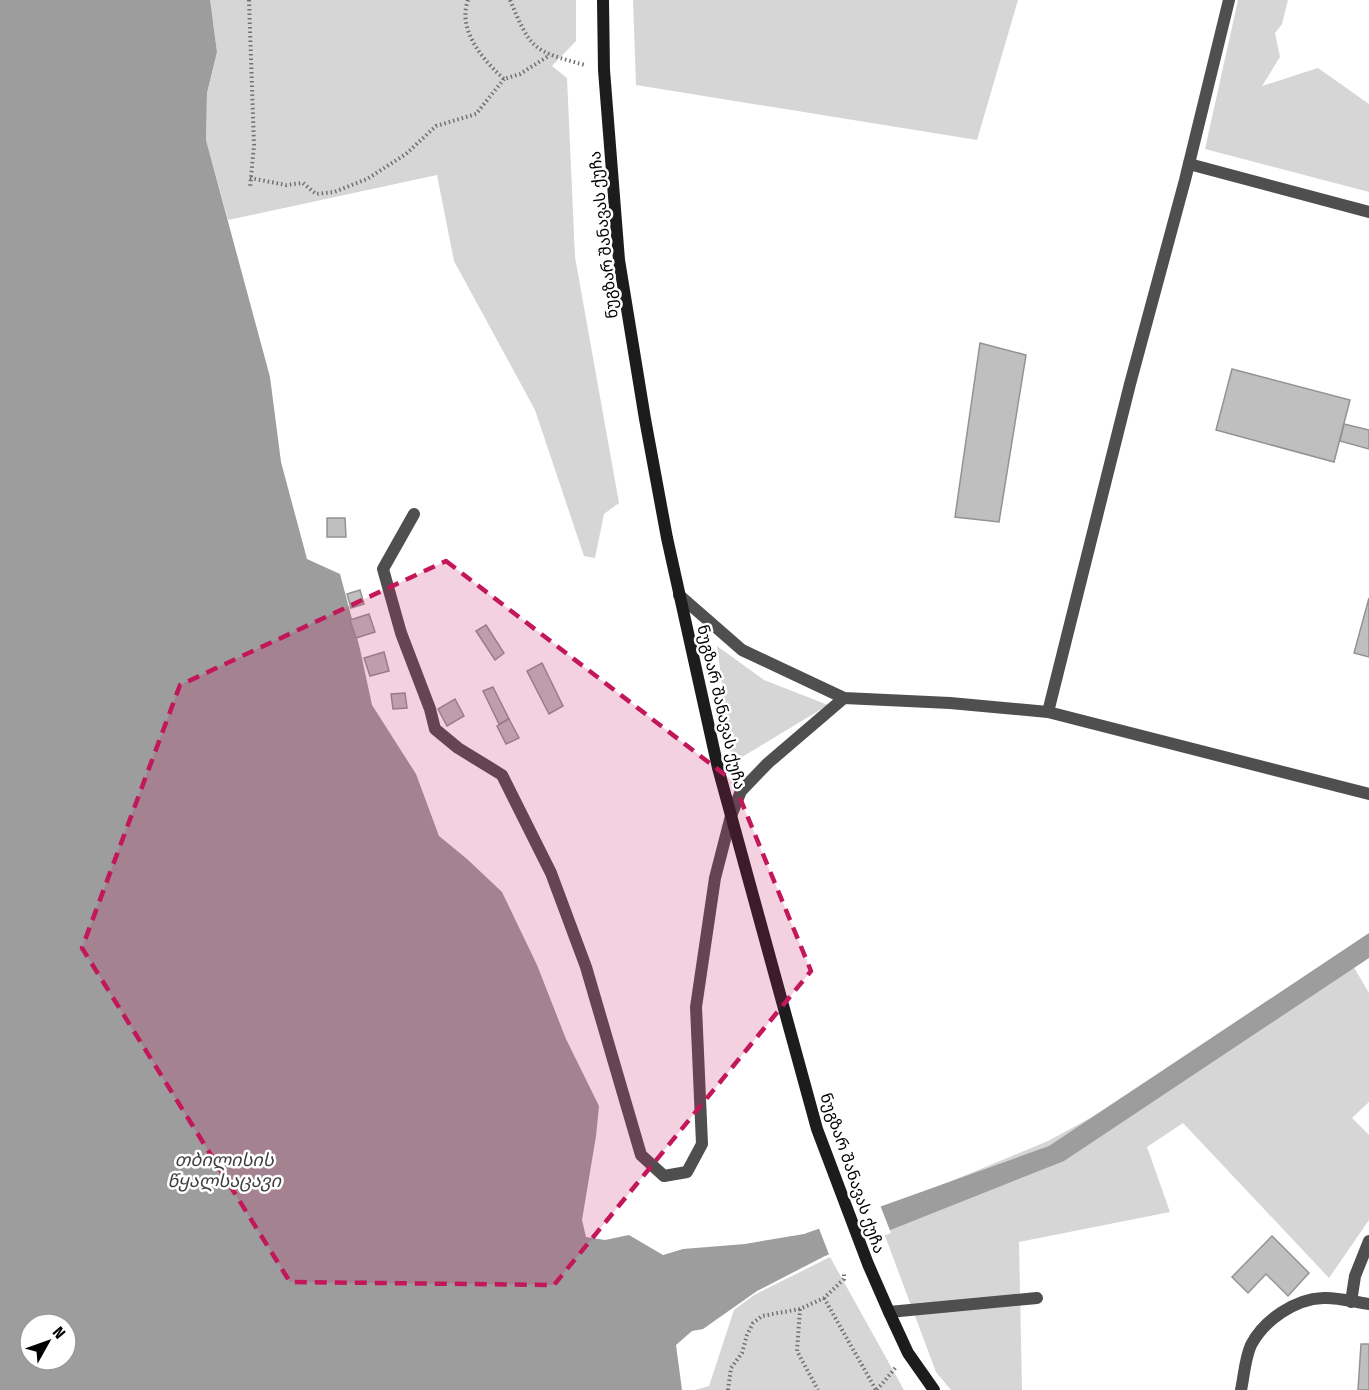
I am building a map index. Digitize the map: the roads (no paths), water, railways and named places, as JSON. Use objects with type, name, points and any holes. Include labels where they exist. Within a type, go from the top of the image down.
[{"type":"main road","name":"ნუგზარ შანავას ქუჩა","points":[[603,0],[604,70],[619,260],[645,419],[679,595],[718,768],[818,1129],[840,1192],[889,1312],[909,1353],[934,1390]]},
{"type":"street","points":[[1048,712],[1229,0]]},
{"type":"street","points":[[1189,164],[1369,212]]},
{"type":"street","points":[[414,514],[382,568],[401,633],[430,709],[435,729],[458,748],[502,775],[551,873],[586,967],[616,1076],[641,1155],[664,1176],[687,1172],[702,1144],[696,1007],[714,878],[731,816],[741,791],[768,763],[844,699]]},
{"type":"street","points":[[679,595],[742,651],[844,699],[950,703],[1048,712],[1369,794]]},
{"type":"street","points":[[1352,1302],[1355,1276],[1369,1241]]},
{"type":"street","points":[[889,1312],[1037,1298]]},
{"type":"street","points":[[1240,1390],[1251,1346],[1264,1327],[1279,1314],[1300,1303],[1323,1298],[1369,1304]]},
{"type":"water","name":"თბილისის წყალსაცავი","points":[[0,0],[210,0],[217,52],[207,93],[206,140],[270,377],[281,462],[307,559],[340,574],[372,705],[416,774],[439,836],[502,892],[537,965],[566,1039],[599,1106],[582,1220],[586,1237],[605,1240],[629,1235],[663,1255],[683,1249],[745,1244],[804,1234],[1049,1146],[1369,933],[1369,958],[1064,1161],[825,1256],[757,1291],[703,1329],[692,1331],[676,1345],[682,1390],[0,1390]]}]
